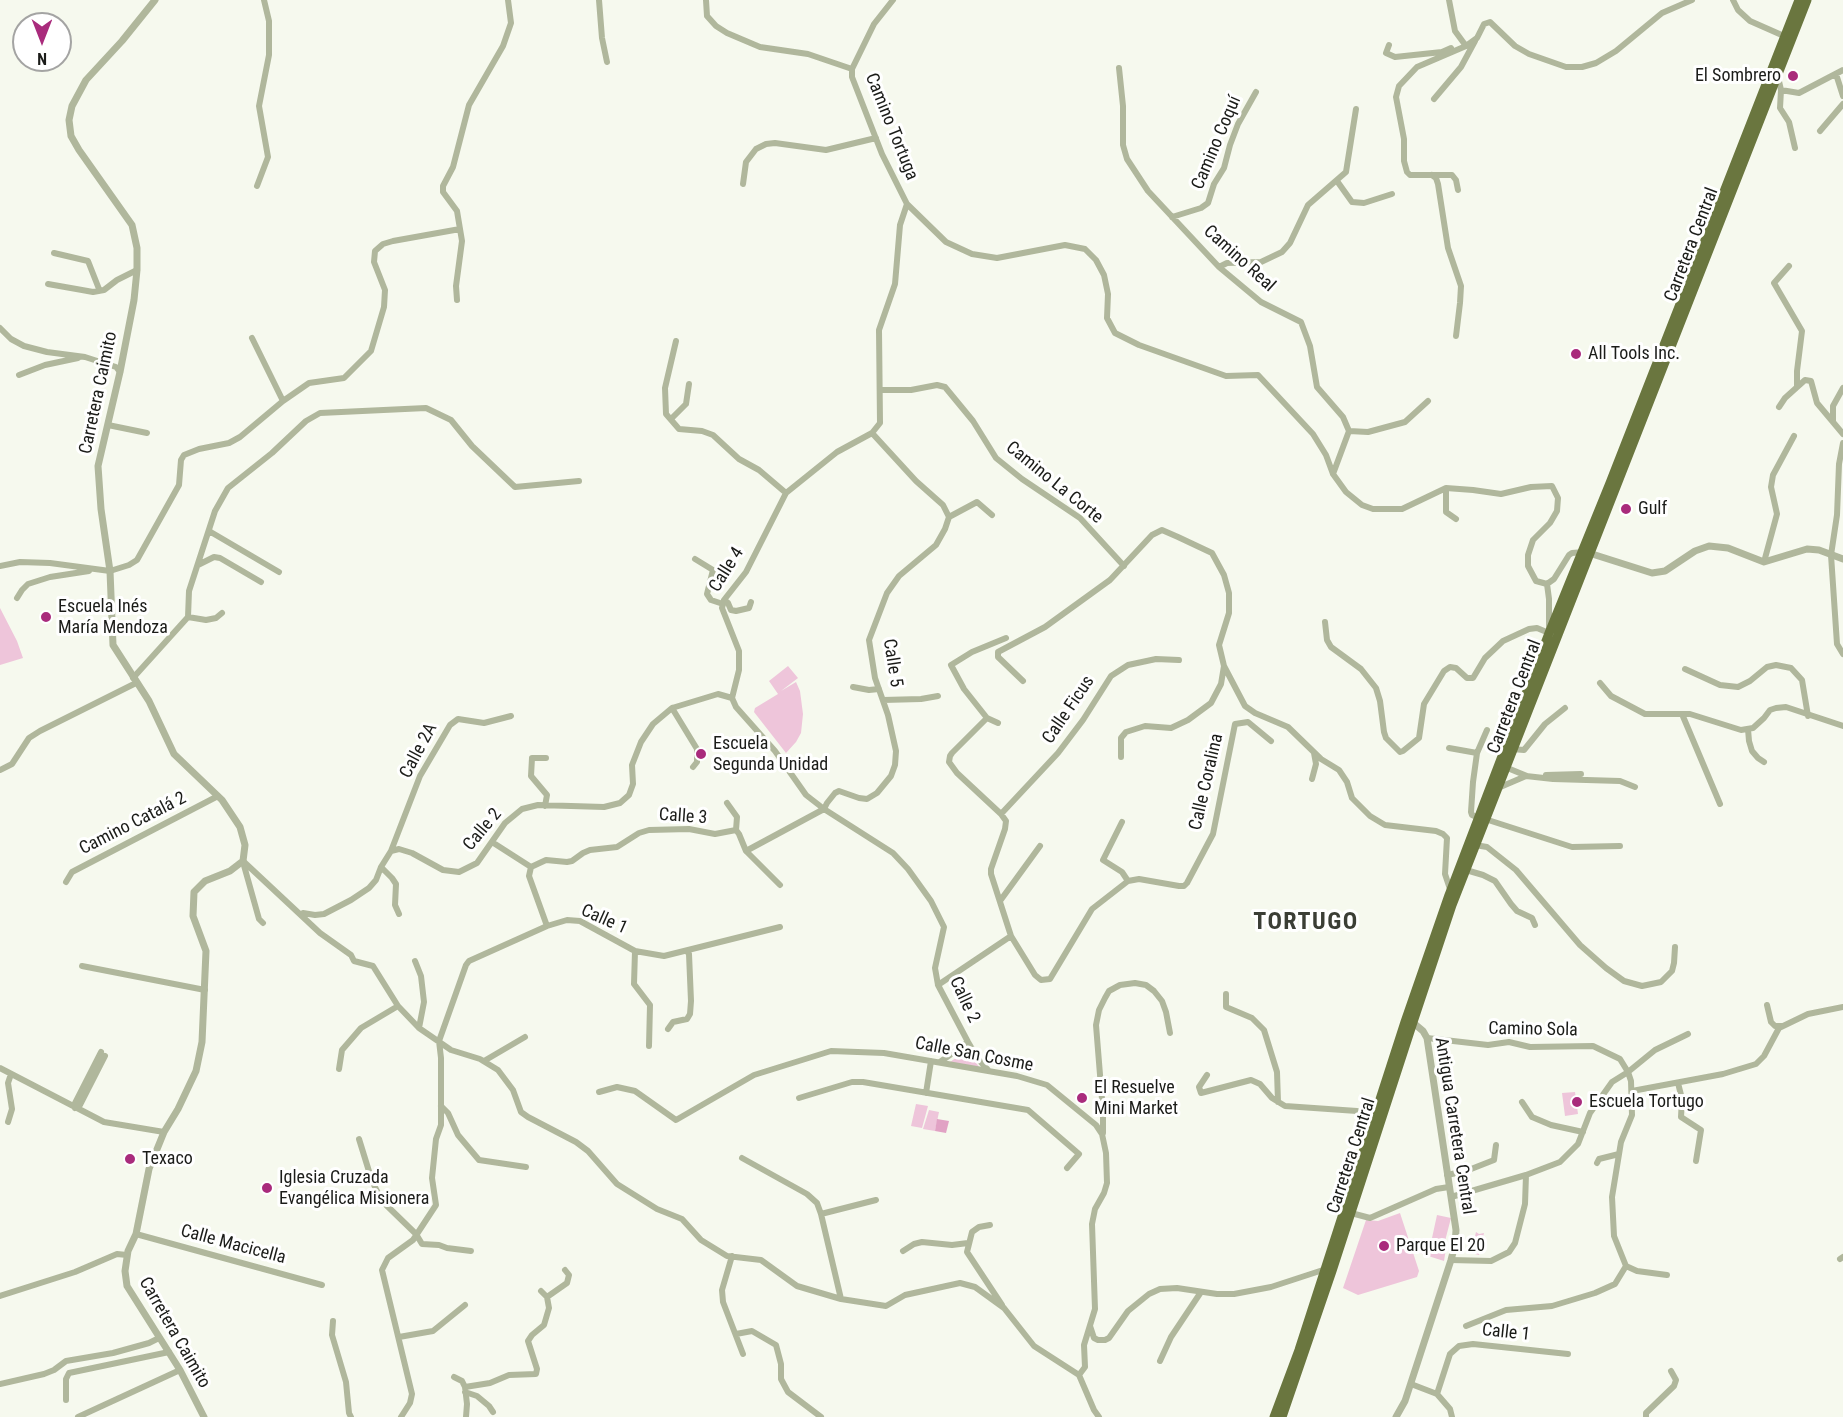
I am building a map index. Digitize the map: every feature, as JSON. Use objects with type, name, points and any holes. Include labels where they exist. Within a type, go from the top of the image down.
[{"type":"highway","name":"Carretera Central","points":[[1454,892],[1466,870],[1482,819],[1497,789],[1798,0]]},
{"type":"highway","name":"Carretera Central","points":[[1282,1417],[1374,1118],[1549,633],[1586,552],[1807,0]]},
{"type":"highway","name":"Carretera Central","points":[[1274,1417],[1351,1213],[1410,1020]]},
{"type":"street","name":"Carretera Caimito","points":[[153,0],[122,41],[86,80],[72,106],[69,120],[71,136],[79,150],[132,225],[137,248],[134,300],[98,466],[101,509],[110,572],[113,645],[149,701],[174,754],[218,796],[240,827],[245,845],[243,861],[230,871],[205,882],[194,892],[193,916],[206,951],[202,1042],[196,1071],[164,1132],[149,1170],[136,1234],[127,1255],[125,1271],[127,1286],[180,1370],[204,1417]]},
{"type":"street","points":[[257,186],[268,157],[259,106],[269,55],[270,21],[264,0]]},
{"type":"street","points":[[457,300],[456,286],[462,241],[457,211],[443,192],[443,186],[453,167],[469,105],[503,46],[511,23],[508,0]]},
{"type":"street","points":[[599,0],[602,38],[607,62]]},
{"type":"street","points":[[706,0],[707,16],[727,33],[760,47],[808,54],[852,69],[874,24],[893,0]]},
{"type":"street","points":[[1449,0],[1455,31],[1464,45]]},
{"type":"street","points":[[1434,99],[1461,66],[1484,24],[1490,22],[1515,46],[1529,54],[1566,68],[1582,67],[1596,63],[1617,51],[1662,13],[1692,0]]},
{"type":"street","points":[[1732,0],[1738,10],[1750,21],[1784,36]]},
{"type":"street","points":[[1458,190],[1456,180],[1452,175],[1410,175],[1407,172],[1404,161],[1404,139],[1396,97],[1399,86],[1417,67],[1477,38]]},
{"type":"street","points":[[1389,45],[1386,53],[1395,57],[1442,52],[1464,45]]},
{"type":"street","name":"Camino Real","points":[[1119,68],[1123,105],[1123,145],[1127,159],[1148,191],[1219,267],[1261,302],[1301,322],[1310,346],[1317,387],[1343,417],[1349,431]]},
{"type":"street","name":"Camino Tortuga","points":[[852,69],[852,77],[876,138],[907,204],[946,242],[972,254],[997,258],[1065,245],[1085,249],[1096,260],[1104,275],[1108,294],[1107,318],[1115,333],[1139,345],[1227,376],[1258,375],[1313,434],[1346,492],[1362,505],[1373,509],[1402,509],[1446,488]]},
{"type":"street","points":[[1781,90],[1799,93],[1840,72],[1843,96]]},
{"type":"street","points":[[1777,74],[1781,90],[1780,108],[1789,122],[1795,148]]},
{"type":"street","name":"Camino Coquí","points":[[1172,217],[1201,208],[1208,203],[1214,184],[1224,168],[1238,124],[1256,92]]},
{"type":"street","points":[[1820,131],[1843,104]]},
{"type":"street","points":[[1219,267],[1227,263],[1261,262],[1282,252],[1290,243],[1308,205],[1346,172],[1356,109]]},
{"type":"street","points":[[743,184],[746,162],[756,149],[766,144],[775,143],[826,150],[876,138]]},
{"type":"street","points":[[1432,175],[1438,184],[1448,249],[1461,286],[1456,336]]},
{"type":"street","points":[[1337,181],[1352,202],[1364,203],[1392,194]]},
{"type":"street","points":[[907,204],[900,225],[896,284],[879,330],[880,423],[872,433],[916,481],[942,505],[949,517],[977,502],[992,515]]},
{"type":"street","points":[[0,566],[20,562],[50,563],[110,572],[136,560],[179,485],[181,460],[184,455],[199,449],[229,443],[240,437],[283,401],[309,383],[344,378],[371,351],[384,307],[385,290],[374,262],[375,251],[383,244],[460,229]]},
{"type":"street","points":[[54,253],[88,261],[99,289]]},
{"type":"street","points":[[1789,266],[1774,283],[1802,332],[1797,387]]},
{"type":"street","points":[[48,284],[93,292],[99,289],[104,290],[117,280],[137,270]]},
{"type":"street","points":[[0,328],[11,339],[24,346],[47,352],[85,357],[116,368],[120,372]]},
{"type":"street","points":[[252,338],[283,401]]},
{"type":"street","points":[[676,341],[665,388],[666,414],[679,429],[702,431],[713,435],[739,459],[759,470],[786,493]]},
{"type":"street","points":[[19,375],[45,365],[85,357]]},
{"type":"street","points":[[1779,407],[1785,398],[1805,380],[1811,381],[1817,403],[1843,434]]},
{"type":"street","points":[[671,419],[686,404],[689,384]]},
{"type":"street","name":"Camino La Corte","points":[[880,390],[911,390],[937,385],[945,387],[973,421],[996,458],[1022,479],[1080,518],[1124,566]]},
{"type":"street","points":[[1833,423],[1833,406],[1843,387]]},
{"type":"street","points":[[1334,474],[1349,431],[1368,432],[1405,422],[1428,401]]},
{"type":"street","points":[[0,770],[12,764],[29,738],[134,680],[188,617],[189,591],[215,511],[228,488],[272,453],[306,421],[320,413],[426,408],[451,420],[472,446],[515,487],[579,481]]},
{"type":"street","points":[[108,425],[147,433]]},
{"type":"street","name":"Calle 4","points":[[732,698],[739,670],[739,651],[722,609],[724,602],[746,572],[786,493],[837,452],[872,433]]},
{"type":"street","points":[[1764,562],[1777,514],[1772,487],[1773,475],[1794,436]]},
{"type":"street","points":[[1843,443],[1831,555],[1837,644],[1843,654]]},
{"type":"street","points":[[1456,519],[1446,512],[1446,488],[1501,494],[1531,487],[1552,486],[1558,498],[1557,511],[1550,523],[1533,540],[1528,555],[1528,566],[1536,581],[1547,584]]},
{"type":"street","name":"Calle 5","points":[[746,850],[824,809],[835,793],[839,791],[867,799],[877,793],[891,776],[896,751],[875,678],[869,640],[887,592],[899,576],[936,545],[949,517]]},
{"type":"street","points":[[1023,681],[998,657],[998,652],[1045,627],[1110,580],[1152,535],[1162,530],[1212,554],[1224,575],[1229,593],[1229,613],[1219,645],[1224,666],[1245,706],[1255,713],[1288,727],[1330,766],[1342,773],[1352,798],[1370,816],[1385,825],[1436,831],[1443,834],[1447,838],[1445,874],[1454,892]]},
{"type":"street","points":[[209,531],[279,572]]},
{"type":"street","points":[[1547,584],[1554,579],[1569,555],[1586,552],[1652,573],[1665,571],[1695,550],[1709,546],[1728,548],[1764,562],[1807,549],[1819,550],[1843,559]]},
{"type":"street","points":[[198,566],[214,557],[220,558],[261,582]]},
{"type":"street","points":[[695,559],[713,570],[707,594],[711,600],[728,603],[731,610],[736,611],[749,608],[751,602]]},
{"type":"street","points":[[17,597],[28,584],[50,577],[95,570]]},
{"type":"street","points":[[1325,622],[1327,640],[1331,647],[1361,669],[1376,688],[1384,732],[1391,745],[1400,752],[1409,748],[1419,738],[1424,704],[1444,671],[1450,667],[1456,668],[1467,678],[1473,678],[1485,658],[1503,640],[1529,629],[1540,629],[1549,633],[1547,584]]},
{"type":"street","points":[[188,617],[206,620],[222,614]]},
{"type":"street","points":[[998,723],[987,718],[964,689],[951,665],[972,652],[1006,638]]},
{"type":"street","name":"Calle Ficus","points":[[1000,814],[1058,753],[1083,720],[1111,676],[1128,665],[1156,659],[1179,660]]},
{"type":"street","points":[[1684,669],[1720,685],[1738,687],[1750,681],[1767,667],[1776,665],[1791,668],[1802,680],[1808,716]]},
{"type":"street","points":[[1121,757],[1121,738],[1126,732],[1145,726],[1171,728],[1188,720],[1211,703],[1221,684],[1224,666]]},
{"type":"street","points":[[1600,683],[1611,696],[1645,714],[1690,714],[1741,730],[1754,728],[1770,710],[1786,707],[1843,726]]},
{"type":"street","points":[[853,687],[879,689]]},
{"type":"street","name":"Calle 2","points":[[391,851],[399,849],[412,853],[443,870],[459,872],[477,863],[505,823],[522,809],[529,806],[604,807],[620,802],[630,795],[632,765],[641,742],[653,724],[672,708],[718,694],[732,698]]},
{"type":"street","points":[[883,700],[938,696]]},
{"type":"street","points":[[732,698],[736,707],[775,751],[806,795],[824,809]]},
{"type":"street","points":[[672,708],[697,749],[697,762],[693,767]]},
{"type":"street","points":[[1512,749],[1524,750],[1545,724],[1565,708]]},
{"type":"street","points":[[1682,714],[1720,804]]},
{"type":"street","name":"Calle 2A","points":[[391,851],[420,776],[450,725],[458,719],[484,723],[511,716]]},
{"type":"street","points":[[987,718],[952,753],[949,762],[1005,821],[1005,829],[992,874],[1011,936],[1035,975],[1041,980],[1050,978],[1092,909],[1128,881],[1122,872],[1103,860],[1122,822]]},
{"type":"street","name":"Calle Coralina","points":[[1128,881],[1140,879],[1184,886],[1213,834],[1235,724],[1248,722],[1270,741]]},
{"type":"street","points":[[1748,729],[1752,751],[1764,762]]},
{"type":"street","points":[[1487,730],[1477,753],[1472,815],[1572,847],[1620,846]]},
{"type":"street","points":[[1449,748],[1477,753]]},
{"type":"street","points":[[1312,780],[1316,764],[1314,752]]},
{"type":"street","points":[[545,806],[547,795],[531,776],[532,758],[546,758]]},
{"type":"street","points":[[1505,767],[1526,776],[1620,781],[1635,787]]},
{"type":"street","points":[[1497,789],[1526,776],[1581,774]]},
{"type":"street","name":"Camino Catalá 2","points":[[66,882],[72,872],[218,796]]},
{"type":"street","points":[[727,803],[737,817],[735,830],[746,850],[780,885]]},
{"type":"street","name":"Calle 2","points":[[824,809],[893,853],[908,869],[933,905],[944,927],[935,968],[938,985],[978,1059],[989,1071]]},
{"type":"street","name":"Calle 3","points":[[531,867],[546,860],[572,861],[590,850],[617,847],[639,833],[649,830],[689,829],[715,834],[735,830]]},
{"type":"street","points":[[492,842],[531,867],[530,876],[547,926]]},
{"type":"street","points":[[1475,845],[1487,848],[1516,870],[1580,945],[1624,981],[1642,986],[1661,982],[1672,971],[1675,947]]},
{"type":"street","points":[[1000,901],[1040,846]]},
{"type":"street","points":[[297,910],[307,915],[324,914],[351,900],[369,888],[376,880],[391,851]]},
{"type":"street","points":[[243,861],[320,933],[351,955],[354,962],[374,966],[398,1006],[419,1028],[452,1050],[484,1061],[498,1070],[513,1090],[521,1112],[528,1118],[576,1142],[588,1151],[617,1184],[657,1209],[682,1219],[701,1240],[727,1256],[761,1260],[797,1287],[841,1299],[886,1306],[905,1294],[960,1283],[975,1287],[1004,1308]]},
{"type":"street","points":[[243,861],[259,919],[263,923]]},
{"type":"street","points":[[381,867],[396,884],[395,905],[399,914]]},
{"type":"street","points":[[1466,870],[1495,881],[1510,904],[1517,911],[1532,918],[1535,925]]},
{"type":"street","name":"Calle 1","points":[[439,1041],[466,965],[547,926],[567,920],[580,921],[635,951],[664,956],[780,927]]},
{"type":"street","points":[[938,985],[1011,936]]},
{"type":"street","points":[[635,951],[634,984],[650,1005],[649,1046]]},
{"type":"street","points":[[668,1029],[673,1022],[687,1018],[690,1014],[689,954],[687,951]]},
{"type":"street","points":[[415,961],[421,976],[424,1002],[419,1028]]},
{"type":"street","points":[[82,966],[205,990]]},
{"type":"street","points":[[1080,1375],[1084,1367],[1084,1345],[1095,1309],[1092,1224],[1095,1209],[1107,1183],[1096,1025],[1099,1010],[1109,991],[1120,985],[1135,983],[1146,986],[1154,991],[1162,1001],[1170,1033]]},
{"type":"street","points":[[1226,994],[1226,1007],[1252,1018],[1264,1030],[1277,1072],[1278,1102]]},
{"type":"street","points":[[1767,1005],[1772,1022],[1775,1026],[1782,1026]]},
{"type":"street","points":[[339,1069],[342,1050],[361,1028],[398,1006]]},
{"type":"street","points":[[1632,1090],[1723,1074],[1756,1064],[1764,1056],[1782,1026],[1808,1014],[1843,1007]]},
{"type":"street","name":"Antigua Carretera Central","points":[[1396,1417],[1411,1384],[1455,1245],[1456,1230],[1427,1038],[1423,1031],[1410,1020]]},
{"type":"street","points":[[1451,1197],[1526,1175],[1560,1162],[1578,1144],[1590,1113],[1612,1082],[1655,1050],[1688,1034]]},
{"type":"street","points":[[484,1061],[525,1037]]},
{"type":"street","name":"Camino Sola","points":[[1427,1038],[1488,1045],[1509,1042],[1530,1047],[1593,1046],[1620,1059],[1628,1072]]},
{"type":"street","points":[[401,1417],[412,1394],[382,1270],[388,1258],[413,1240],[436,1204],[432,1178],[436,1139],[441,1125],[439,1041]]},
{"type":"street","points":[[940,1062],[968,1041]]},
{"type":"street","name":"Calle San Cosme","points":[[599,1092],[617,1087],[635,1091],[676,1120],[754,1075],[831,1051],[884,1053],[1017,1076],[1047,1085],[1088,1118],[1102,1134]]},
{"type":"street","points":[[75,1108],[80,1105],[103,1054]]},
{"type":"street","points":[[926,1093],[931,1061]]},
{"type":"street","points":[[0,1068],[104,1122],[164,1132]]},
{"type":"street","points":[[1628,1072],[1632,1090],[1632,1115],[1621,1142],[1612,1197],[1614,1236],[1626,1266],[1637,1271],[1667,1275]]},
{"type":"street","points":[[8,1122],[12,1109],[8,1083],[11,1074]]},
{"type":"street","points":[[1207,1075],[1199,1087],[1201,1093],[1251,1080],[1260,1084],[1278,1102],[1286,1106],[1357,1111],[1374,1118]]},
{"type":"street","points":[[799,1098],[852,1082],[1028,1110],[1079,1154],[1067,1168]]},
{"type":"street","points":[[1678,1083],[1682,1099],[1681,1117],[1701,1130],[1696,1161]]},
{"type":"street","points":[[1522,1102],[1532,1117],[1551,1125],[1583,1132]]},
{"type":"street","points":[[440,1106],[448,1113],[458,1136],[478,1160],[526,1167]]},
{"type":"street","points":[[359,1139],[372,1180],[382,1201],[416,1234],[422,1244],[471,1251]]},
{"type":"street","points":[[1447,1175],[1466,1171],[1494,1160],[1496,1145]]},
{"type":"street","points":[[1597,1163],[1599,1159],[1619,1154]]},
{"type":"street","points":[[742,1158],[807,1194],[817,1203],[841,1299]]},
{"type":"street","points":[[1450,1260],[1491,1262],[1509,1252],[1515,1243],[1525,1204],[1526,1175]]},
{"type":"street","points":[[1351,1213],[1370,1218],[1436,1189],[1449,1187]]},
{"type":"street","points":[[821,1214],[876,1200]]},
{"type":"street","points":[[990,1225],[979,1227],[972,1232],[967,1252],[1004,1308],[1034,1346],[1080,1375],[1099,1417]]},
{"type":"street","name":"Calle Macicella","points":[[136,1234],[322,1285]]},
{"type":"street","points":[[903,1251],[922,1242],[968,1244]]},
{"type":"street","points":[[0,1296],[75,1272],[117,1254],[127,1255]]},
{"type":"street","points":[[732,1256],[722,1290],[723,1302],[743,1354]]},
{"type":"street","points":[[1466,1326],[1506,1310],[1552,1306],[1595,1293],[1615,1284],[1626,1266]]},
{"type":"street","points":[[547,1297],[567,1282],[569,1275],[565,1270]]},
{"type":"street","points":[[1090,1326],[1094,1338],[1098,1340],[1109,1338],[1128,1311],[1149,1294],[1160,1289],[1169,1287],[1217,1294],[1248,1292],[1329,1270]]},
{"type":"street","points":[[465,1389],[490,1383],[508,1375],[536,1374],[537,1369],[528,1341],[544,1325],[549,1308],[547,1297],[542,1291]]},
{"type":"street","points":[[1160,1361],[1171,1337],[1201,1292]]},
{"type":"street","points":[[399,1337],[433,1331],[465,1305]]},
{"type":"street","points":[[333,1321],[332,1335],[346,1382],[351,1417]]},
{"type":"street","points":[[736,1334],[752,1331],[776,1345],[781,1364],[781,1379],[788,1392],[821,1417]]},
{"type":"street","points":[[0,1384],[44,1374],[54,1370],[66,1360],[113,1353],[159,1338]]},
{"type":"street","name":"Calle 1","points":[[1437,1394],[1450,1354],[1459,1346],[1473,1344],[1568,1354]]},
{"type":"street","points":[[66,1400],[66,1379],[69,1373],[169,1352]]},
{"type":"street","points":[[78,1417],[180,1370]]},
{"type":"street","points":[[1646,1417],[1646,1413],[1674,1386],[1676,1380],[1671,1371]]},
{"type":"street","points":[[454,1377],[462,1381],[465,1389],[466,1417]]},
{"type":"street","points":[[1411,1384],[1437,1394],[1450,1409],[1452,1417]]},
{"type":"street","points":[[465,1389],[477,1396],[494,1412]]},
{"type":"shaded area","points":[[0,608],[23,658],[0,665]]},
{"type":"shaded area","points":[[788,666],[798,678],[781,691],[796,682],[800,691],[803,714],[801,733],[786,753],[754,712],[755,708],[778,694],[769,681]]},
{"type":"shaded area","points":[[966,1050],[980,1068],[949,1063]]},
{"type":"shaded area","points":[[1575,1092],[1578,1114],[1565,1116],[1562,1093]]},
{"type":"shaded area","points":[[916,1104],[928,1106],[922,1128],[911,1126]]},
{"type":"shaded area","points":[[929,1110],[939,1112],[935,1131],[923,1129]]},
{"type":"shaded area","points":[[937,1119],[949,1121],[946,1133],[935,1131]]},
{"type":"shaded area","name":"Parque El 20","points":[[1400,1213],[1419,1271],[1417,1277],[1358,1295],[1343,1288],[1366,1220],[1378,1221]]},
{"type":"shaded area","points":[[1437,1215],[1451,1218],[1445,1241],[1432,1238]]},
{"type":"shaded area","points":[[1476,1232],[1484,1233],[1479,1255],[1471,1253]]},
{"type":"shaded area","points":[[1415,1241],[1447,1242],[1444,1261],[1419,1252]]},
{"type":"place","name":"El Sombrero","points":[[1793,76]]},
{"type":"place","name":"All Tools Inc.","points":[[1576,354]]},
{"type":"place","name":"Gulf","points":[[1626,509]]},
{"type":"place","name":"Escuela Inés María Mendoza","points":[[46,617]]},
{"type":"place","name":"Escuela Segunda Unidad","points":[[701,754]]},
{"type":"place","name":"El Resuelve Mini Market","points":[[1082,1098]]},
{"type":"place","name":"Escuela Tortugo","points":[[1577,1102]]},
{"type":"place","name":"Texaco","points":[[130,1159]]},
{"type":"place","name":"Iglesia Cruzada Evangélica Misionera","points":[[267,1188]]},
{"type":"place","name":"Parque El 20","points":[[1384,1246]]},
{"type":"district","name":"TORTUGO","points":[[1306,923]]}]
